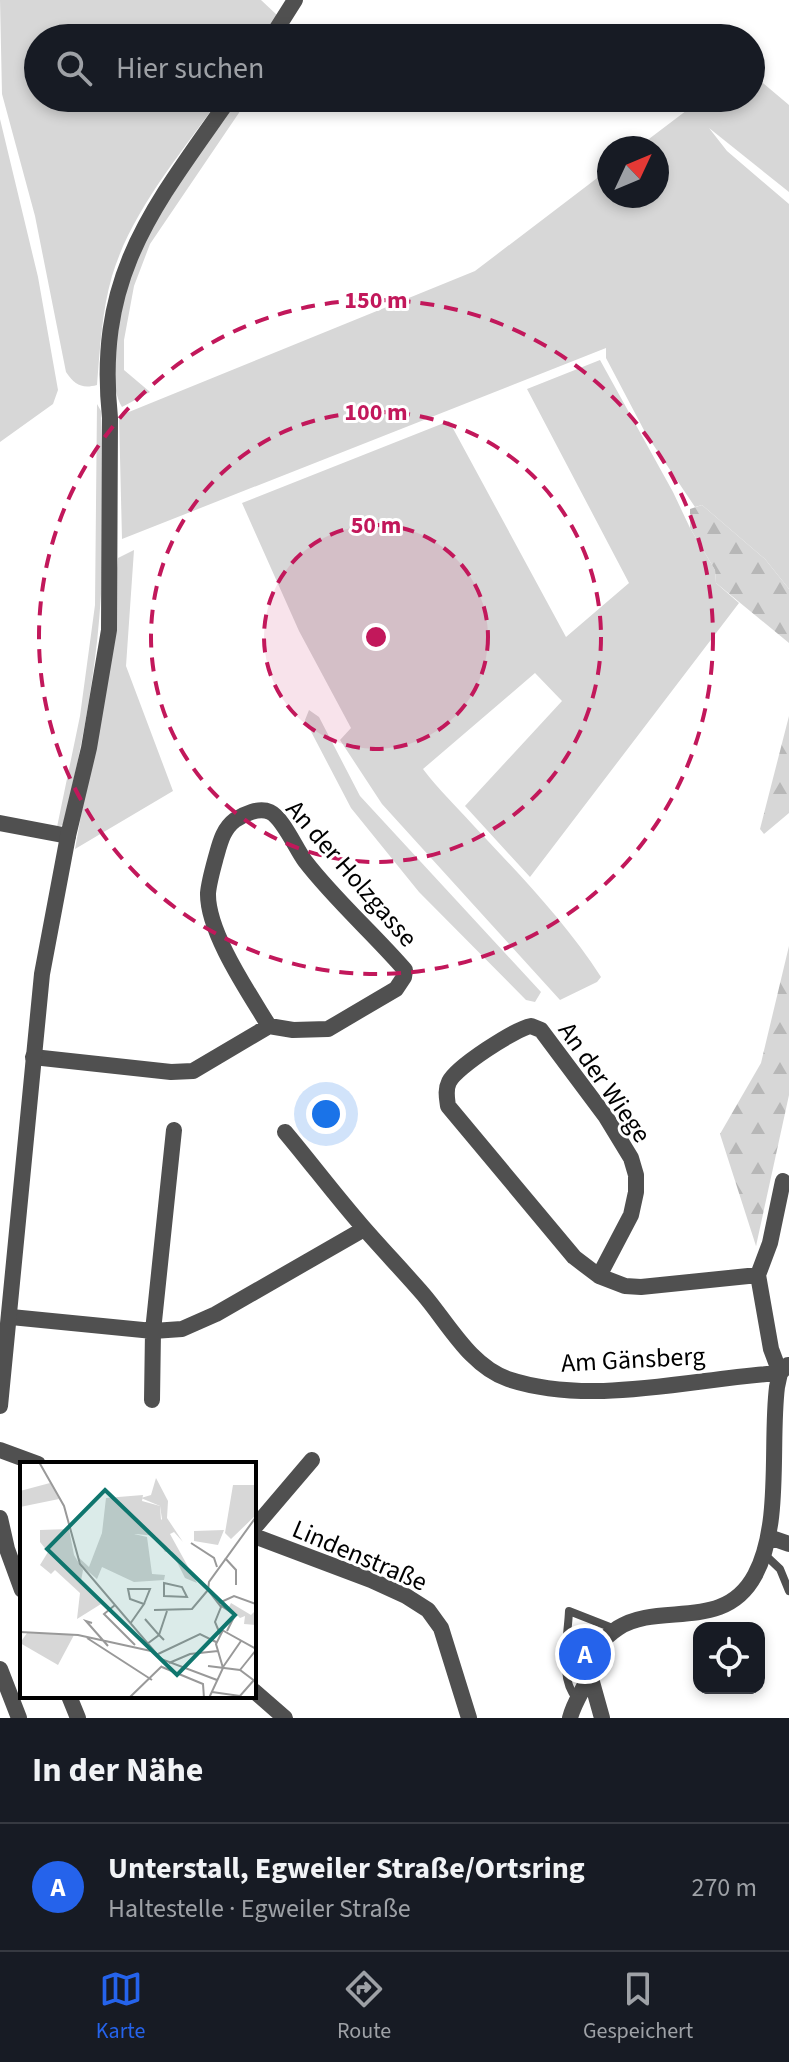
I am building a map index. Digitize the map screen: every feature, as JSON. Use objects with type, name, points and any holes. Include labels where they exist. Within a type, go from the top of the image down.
[{"type":"street","points":[[280,24],[295,0]]},
{"type":"street","points":[[1,1395],[42,974],[68,836],[89,748],[109,630],[110,418],[107,391],[110,321],[124,268],[153,209],[220,112]]},
{"type":"street","name":"An der Holzgasse","points":[[261,810],[277,818],[304,860],[329,890],[405,970],[396,989],[328,1029],[293,1030],[269,1026],[238,976],[221,941],[208,894],[222,835],[240,817],[261,810]]},
{"type":"street","points":[[0,823],[68,836]]},
{"type":"street","points":[[33,1057],[171,1072],[193,1071],[269,1026]]},
{"type":"street","name":"An der Wiege","points":[[599,1276],[627,1226],[634,1204],[636,1175],[631,1158],[606,1117],[541,1030],[531,1026],[521,1028],[456,1072],[449,1081],[446,1094],[448,1106],[574,1257],[599,1276],[625,1286],[758,1275]]},
{"type":"street","points":[[152,1400],[153,1331],[174,1130]]},
{"type":"street","name":"Am Gänsberg","points":[[285,1132],[364,1229],[488,1370],[508,1379],[550,1388],[592,1390],[654,1387],[785,1369]]},
{"type":"street","points":[[570,1718],[590,1675],[599,1646],[616,1629],[642,1620],[697,1613],[726,1605],[743,1591],[756,1574],[766,1545],[774,1409],[785,1369],[771,1349],[758,1275],[770,1243],[783,1181]]},
{"type":"street","points":[[11,1317],[153,1331],[182,1329],[216,1314],[364,1229]]},
{"type":"street","points":[[0,1450],[33,1462]]},
{"type":"street","name":"Lindenstraße","points":[[256,1526],[312,1460]]},
{"type":"street","points":[[0,1518],[4,1550],[20,1585]]},
{"type":"street","name":"Lindenstraße","points":[[256,1537],[371,1580],[428,1610],[441,1628],[469,1718]]},
{"type":"street","points":[[766,1545],[789,1544]]},
{"type":"street","points":[[0,1669],[19,1718]]},
{"type":"street","points":[[590,1675],[602,1718]]},
{"type":"street","points":[[256,1693],[285,1718]]},
{"type":"street","points":[[70,1698],[78,1718]]},
{"type":"lane","points":[[766,1545],[789,1591]]},
{"type":"lane","points":[[577,1699],[571,1693],[566,1667],[569,1611],[616,1629]]},
{"type":"green space","points":[[0,0],[261,0],[277,15],[271,24],[24,24],[24,112],[210,112],[145,205],[121,252],[106,303],[97,385],[79,385],[66,372],[35,216],[2,94]]},
{"type":"green space","points":[[765,85],[789,105],[789,192],[709,128],[727,151],[789,204],[789,589],[765,559],[702,505],[695,507],[646,434],[606,358],[606,348],[122,539],[119,416],[475,271],[597,178],[597,208],[669,208],[669,136],[653,136],[685,112],[765,112]]},
{"type":"green space","points":[[228,112],[240,112],[150,244],[134,286],[124,340],[124,370],[150,392],[122,407],[115,386],[114,370],[119,325],[129,280],[144,238]]},
{"type":"green space","points":[[0,119],[38,277],[58,390],[53,404],[0,442]]},
{"type":"green space","points":[[600,360],[715,570],[716,583],[739,603],[530,877],[465,806],[562,701],[535,673],[423,769],[540,898],[601,977],[597,982],[560,1000],[382,804],[340,740],[351,728],[299,631],[242,503],[449,421],[566,637],[629,583],[527,389]]},
{"type":"green space","points":[[97,404],[101,411],[103,546],[97,647],[63,825],[57,827],[80,716],[95,605]]},
{"type":"green space","points":[[702,505],[765,559],[789,589],[789,643],[716,583],[715,570],[690,528],[690,509]]},
{"type":"green space","points":[[134,550],[126,666],[173,791],[75,849],[107,672],[118,558]]},
{"type":"green space","points":[[309,710],[319,717],[360,796],[541,992],[535,1002],[526,1000],[419,892],[351,808],[305,720]]},
{"type":"green space","points":[[789,716],[789,813],[764,834],[760,829]]},
{"type":"green space","points":[[789,946],[789,1095],[756,1246],[720,1134],[761,1063]]},
{"type":"place","name":"Unterstall, Egweiler Straße/Ortsring","points":[[585,1654]]}]
